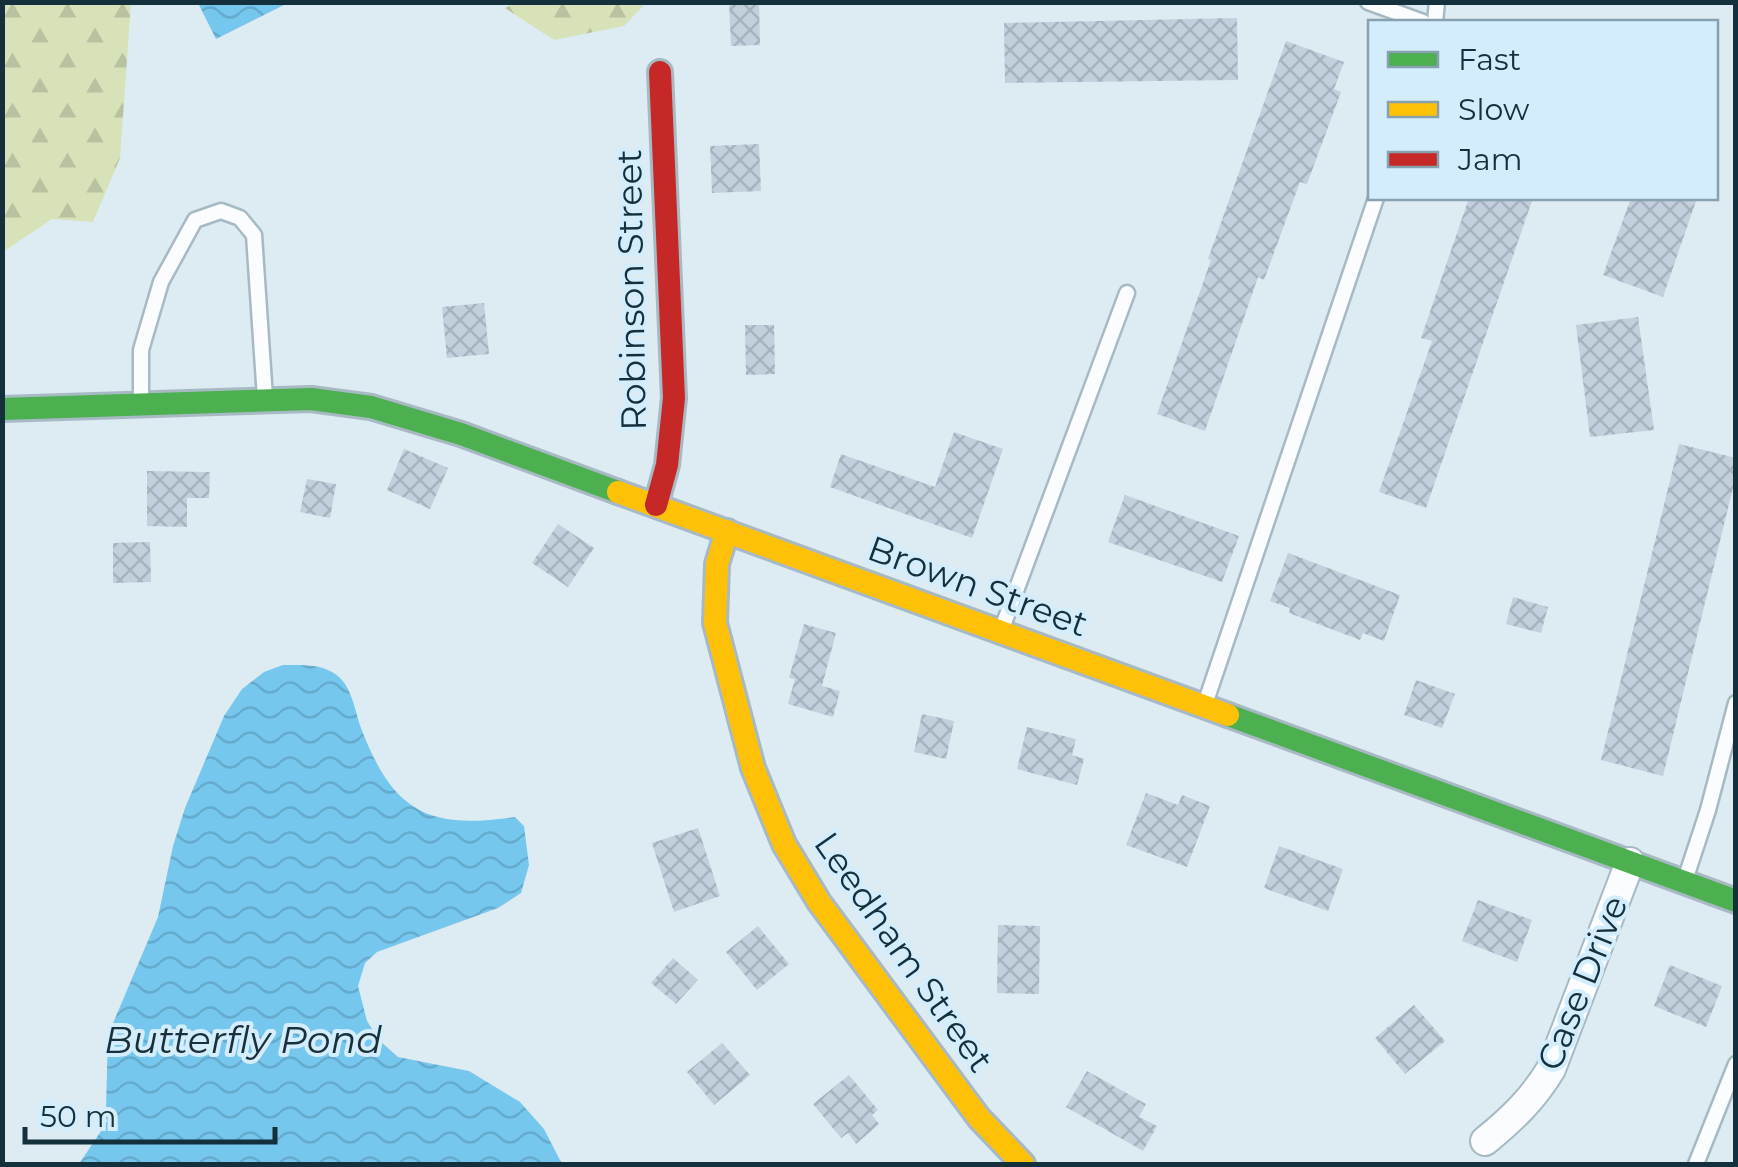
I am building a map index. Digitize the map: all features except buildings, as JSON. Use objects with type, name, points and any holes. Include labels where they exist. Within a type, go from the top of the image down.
[{"type":"street","name":"Robinson Street","points":[[656,505],[667,466],[674,398],[660,72]]},
{"type":"street","name":"Brown Street","points":[[2,410],[265,399],[342,402],[400,414],[1736,900]]},
{"type":"street","name":"Leedham Street","points":[[727,531],[717,564],[715,623],[749,755],[784,844],[819,902],[979,1118],[1023,1164]]},
{"type":"street","name":"Case Drive","points":[[1485,1140],[1515,1117],[1536,1094],[1550,1068],[1630,862]]},
{"type":"lane","points":[[1368,2],[1418,20]]},
{"type":"lane","points":[[1204,706],[1375,200]]},
{"type":"lane","points":[[142,404],[141,350],[161,282],[195,220],[220,211],[240,218],[254,234],[265,399]]},
{"type":"lane","points":[[1001,632],[1127,294]]},
{"type":"lane","points":[[1684,882],[1708,810],[1736,702]]},
{"type":"lane","points":[[1696,1164],[1736,1064]]},
{"type":"green space","points":[[3,2],[131,3],[120,158],[93,222],[52,219],[3,252]]},
{"type":"green space","points":[[642,2],[643,6],[624,26],[554,40],[505,8],[516,3]]},
{"type":"water","points":[[198,3],[288,3],[216,39]]},
{"type":"water","name":"Butterfly Pond","points":[[283,665],[321,668],[341,679],[386,779],[417,809],[459,820],[515,817],[524,826],[529,865],[521,893],[498,908],[377,952],[365,963],[358,986],[367,1021],[380,1041],[398,1057],[469,1071],[520,1102],[544,1129],[562,1164],[79,1164],[101,1131],[106,1107],[108,1035],[158,917],[185,808],[224,716],[242,689],[264,672]]},
{"type":"traffic: fast","points":[[2,409],[311,399],[371,407],[461,434],[618,492]]},
{"type":"traffic: fast","points":[[1228,715],[1736,901]]},
{"type":"traffic: slow","points":[[618,492],[1228,715]]},
{"type":"traffic: slow","points":[[727,531],[717,564],[715,623],[753,768],[784,844],[819,902],[979,1118],[1023,1164]]},
{"type":"traffic: jam","points":[[656,505],[667,465],[674,398],[660,72]]}]
